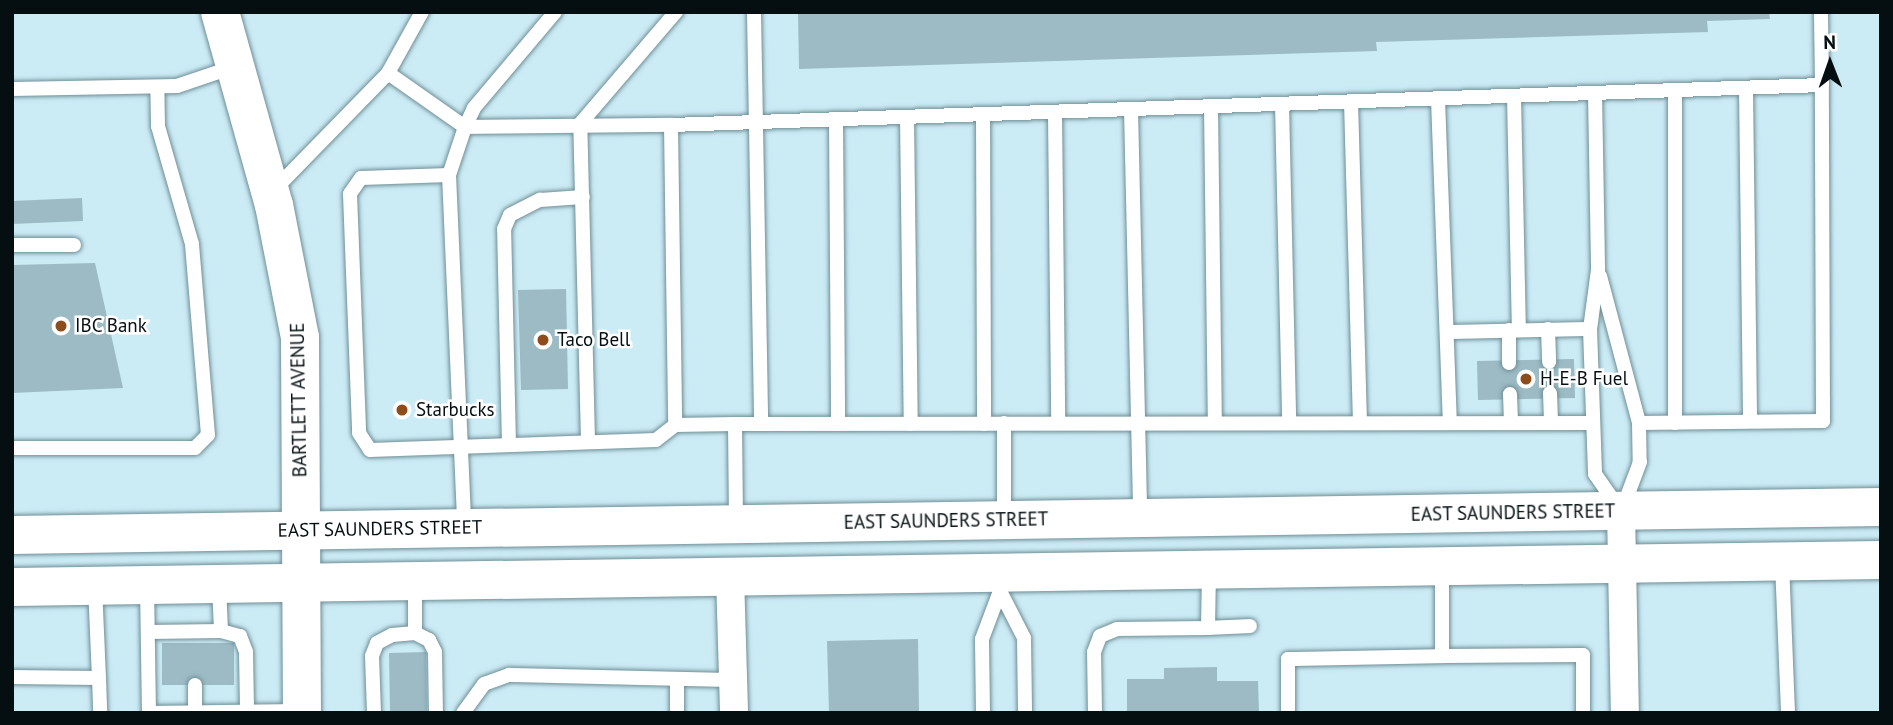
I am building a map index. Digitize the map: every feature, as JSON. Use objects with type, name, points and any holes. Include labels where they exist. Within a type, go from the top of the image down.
[{"type":"main road","name":"BARTLETT AVENUE","points":[[220,12],[271,193],[300,337],[302,712]]},
{"type":"main road","points":[[233,61],[236,12]]},
{"type":"main road","name":"EAST SAUNDERS STREET","points":[[12,535],[1881,507]]},
{"type":"main road","points":[[1000,581],[1010,557],[1037,546],[1150,540],[1158,518]]},
{"type":"main road","points":[[12,587],[730,576],[1000,581],[1209,569],[1881,560]]},
{"type":"street","points":[[1621,511],[1625,713]]},
{"type":"street","points":[[730,576],[734,713]]},
{"type":"lane","points":[[271,193],[388,72],[422,12]]},
{"type":"lane","points":[[464,528],[449,175],[474,108],[555,12]]},
{"type":"lane","points":[[588,441],[580,124],[676,12]]},
{"type":"lane","points":[[754,12],[759,122],[761,424]]},
{"type":"lane","points":[[1639,424],[1823,421],[1821,12]]},
{"type":"lane","points":[[12,89],[177,86],[233,61]]},
{"type":"lane","points":[[388,72],[465,127],[671,125],[1822,85]]},
{"type":"lane","points":[[12,448],[195,448],[208,435],[192,244],[158,127],[157,87]]},
{"type":"lane","points":[[1746,88],[1751,422]]},
{"type":"lane","points":[[1675,90],[1675,423]]},
{"type":"lane","points":[[1595,93],[1598,270],[1590,329],[1595,474],[1621,511]]},
{"type":"lane","points":[[1510,363],[1514,330],[1514,96]]},
{"type":"lane","points":[[1438,99],[1450,423]]},
{"type":"lane","points":[[1352,102],[1360,423]]},
{"type":"lane","points":[[1282,104],[1289,423]]},
{"type":"lane","points":[[1210,106],[1215,423]]},
{"type":"lane","points":[[1131,109],[1135,423],[1158,518]]},
{"type":"lane","points":[[1055,112],[1058,423]]},
{"type":"lane","points":[[983,114],[984,424]]},
{"type":"lane","points":[[907,117],[911,424]]},
{"type":"lane","points":[[836,119],[838,424]]},
{"type":"lane","points":[[671,125],[676,425]]},
{"type":"lane","points":[[449,175],[361,178],[349,194],[359,433],[370,450],[656,440],[676,425],[1593,423]]},
{"type":"lane","points":[[509,444],[504,229],[510,215],[540,200],[583,197]]},
{"type":"lane","points":[[12,245],[74,244]]},
{"type":"lane","points":[[1598,270],[1639,424],[1640,462],[1621,511]]},
{"type":"lane","points":[[1548,329],[1549,362]]},
{"type":"lane","points":[[1447,332],[1590,329]]},
{"type":"lane","points":[[1550,393],[1551,423]]},
{"type":"lane","points":[[1510,394],[1511,423]]},
{"type":"lane","points":[[1004,423],[1004,520]]},
{"type":"lane","points":[[735,424],[736,524]]},
{"type":"lane","points":[[1782,562],[1788,713]]},
{"type":"lane","points":[[1442,566],[1442,656]]},
{"type":"lane","points":[[1208,628],[1209,569]]},
{"type":"lane","points":[[415,581],[415,633]]},
{"type":"lane","points":[[983,713],[982,639],[1000,581]]},
{"type":"lane","points":[[1000,581],[1024,638],[1025,713]]},
{"type":"lane","points":[[219,584],[221,631]]},
{"type":"lane","points":[[147,585],[149,713],[302,712]]},
{"type":"lane","points":[[95,586],[100,713]]},
{"type":"lane","points":[[1095,713],[1094,652],[1100,636],[1117,629],[1250,626]]},
{"type":"lane","points":[[148,632],[194,638],[221,631],[240,636],[246,652],[247,712]]},
{"type":"lane","points":[[374,713],[377,643],[392,635],[415,633],[429,640],[435,652],[436,713]]},
{"type":"lane","points":[[1288,713],[1288,659],[1583,655],[1583,713]]},
{"type":"lane","points":[[463,713],[484,684],[509,676],[733,680]]},
{"type":"lane","points":[[12,677],[99,677]]},
{"type":"lane","points":[[677,681],[677,713]]},
{"type":"lane","points":[[195,685],[195,712]]},
{"type":"building","points":[[798,12],[1769,12],[1770,19],[1707,21],[1708,32],[1376,42],[1377,51],[799,69]]},
{"type":"building","points":[[82,198],[83,221],[12,224],[12,201]]},
{"type":"building","name":"IBC Bank","points":[[95,263],[123,388],[12,393],[12,265]]},
{"type":"building","name":"Taco Bell","points":[[566,289],[568,389],[521,390],[518,290]]},
{"type":"building","name":"H-E-B Fuel","points":[[1574,359],[1575,398],[1478,400],[1477,361]]},
{"type":"building","points":[[918,639],[919,713],[829,713],[827,641]]},
{"type":"building","points":[[162,643],[234,643],[234,685],[162,685]]},
{"type":"building","points":[[426,652],[427,713],[390,713],[389,653]]},
{"type":"building","points":[[1217,667],[1217,681],[1258,681],[1259,713],[1127,713],[1127,679],[1164,679],[1164,668]]},
{"type":"place","name":"IBC Bank","points":[[61,326]]},
{"type":"place","name":"Taco Bell","points":[[543,340]]},
{"type":"place","name":"H-E-B Fuel","points":[[1526,379]]},
{"type":"place","name":"Starbucks","points":[[402,410]]}]
